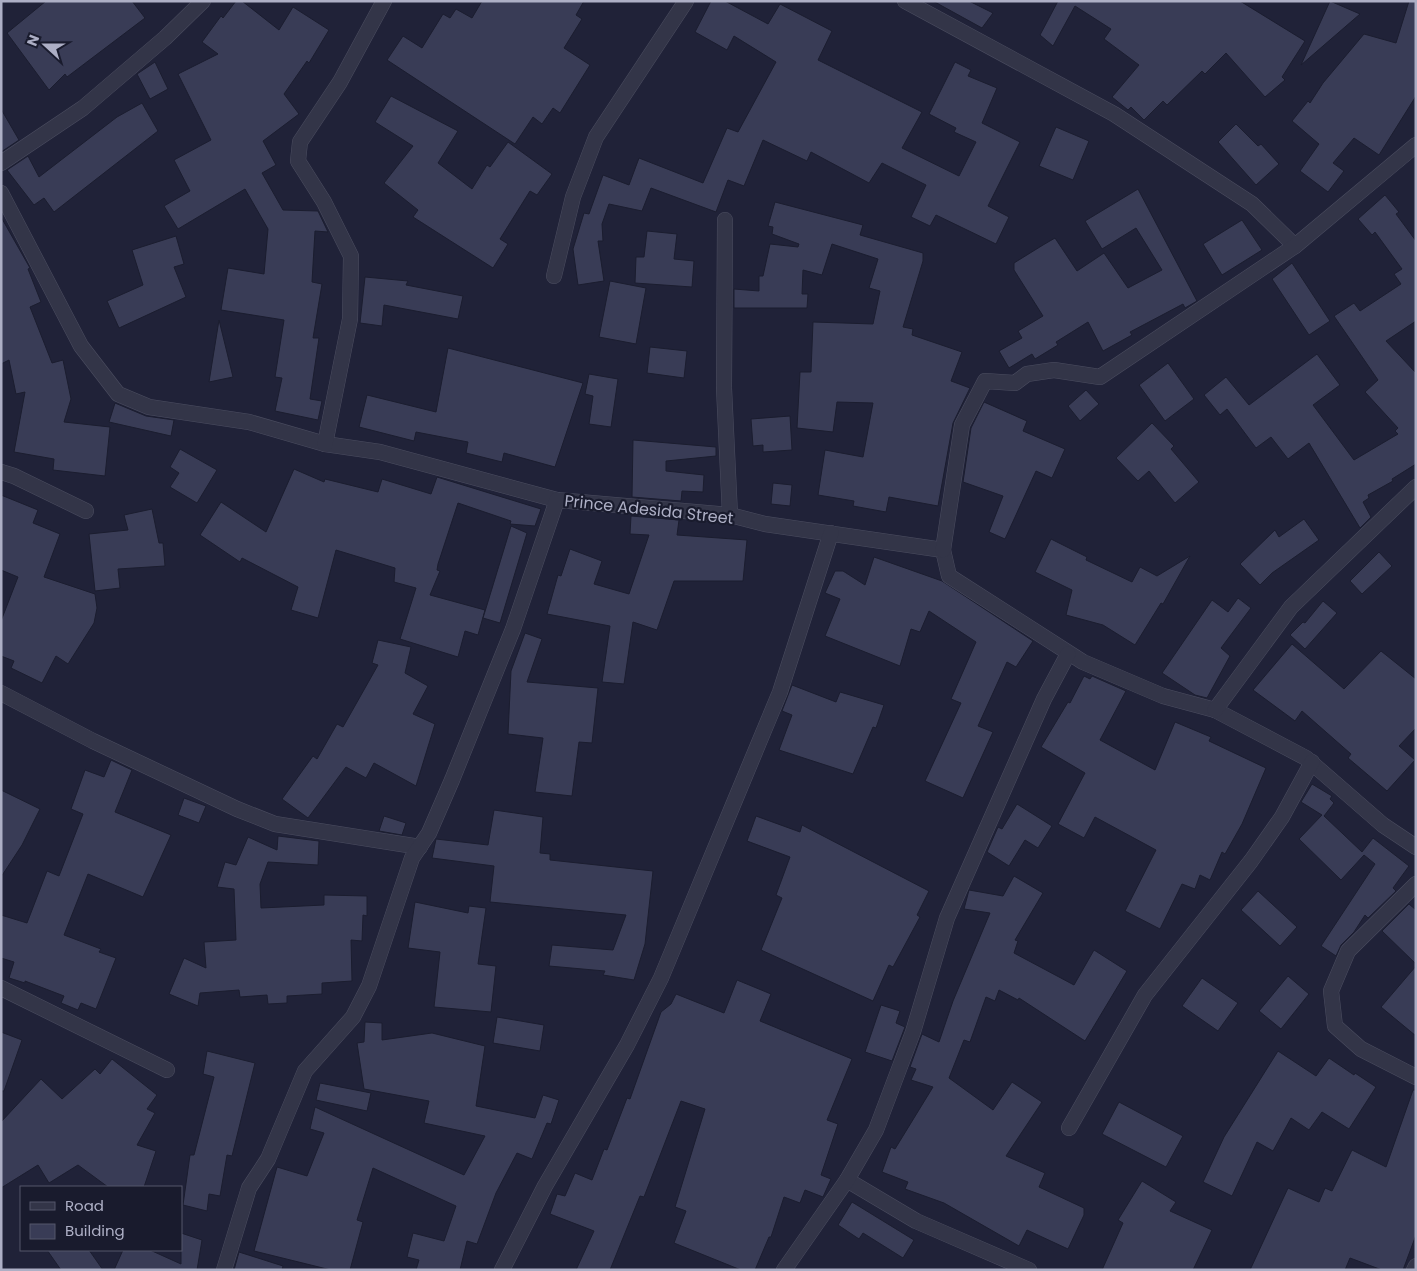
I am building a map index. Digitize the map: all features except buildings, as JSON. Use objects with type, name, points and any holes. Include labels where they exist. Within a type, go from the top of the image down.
[{"type":"street","points":[[1,164],[83,108],[165,38],[203,1]]},
{"type":"street","points":[[325,444],[350,319],[351,256],[320,195],[298,161],[300,142],[340,82],[384,1]]},
{"type":"street","points":[[554,276],[573,197],[596,137],[686,1]]},
{"type":"street","points":[[905,1],[1105,110],[1169,149],[1252,204],[1295,246]]},
{"type":"street","points":[[1416,145],[1295,246],[1100,377],[1054,370],[1027,374],[1015,383],[985,381],[962,425],[943,550],[949,576],[1068,654],[1163,696],[1215,710],[1312,762],[1383,825],[1416,847]]},
{"type":"street","name":"Prince Adesida Street","points":[[1,193],[81,346],[118,394],[148,407],[249,422],[325,444],[380,452],[557,500],[730,515],[765,524],[943,550]]},
{"type":"street","points":[[725,220],[724,388],[730,515]]},
{"type":"street","points":[[1,472],[14,476],[86,511]]},
{"type":"street","points":[[1215,710],[1291,607],[1416,487]]},
{"type":"street","points":[[224,1270],[249,1188],[268,1159],[305,1071],[354,1017],[369,986],[412,858],[420,847],[452,780],[513,629],[557,500]]},
{"type":"street","points":[[502,1270],[545,1186],[627,1045],[661,978],[780,692],[832,533]]},
{"type":"street","points":[[784,1270],[847,1180],[876,1130],[903,1059],[948,918],[1044,699],[1068,654]]},
{"type":"street","points":[[1,693],[93,741],[237,809],[275,824],[420,847]]},
{"type":"street","points":[[1069,1128],[1145,995],[1251,861],[1282,817],[1312,762]]},
{"type":"street","points":[[1416,884],[1348,951],[1331,991],[1335,1026],[1361,1049],[1416,1077]]},
{"type":"street","points":[[1,988],[167,1070]]},
{"type":"street","points":[[847,1180],[916,1221],[1029,1270]]},
{"type":"street","points":[[1414,1270],[1416,1266]]}]
